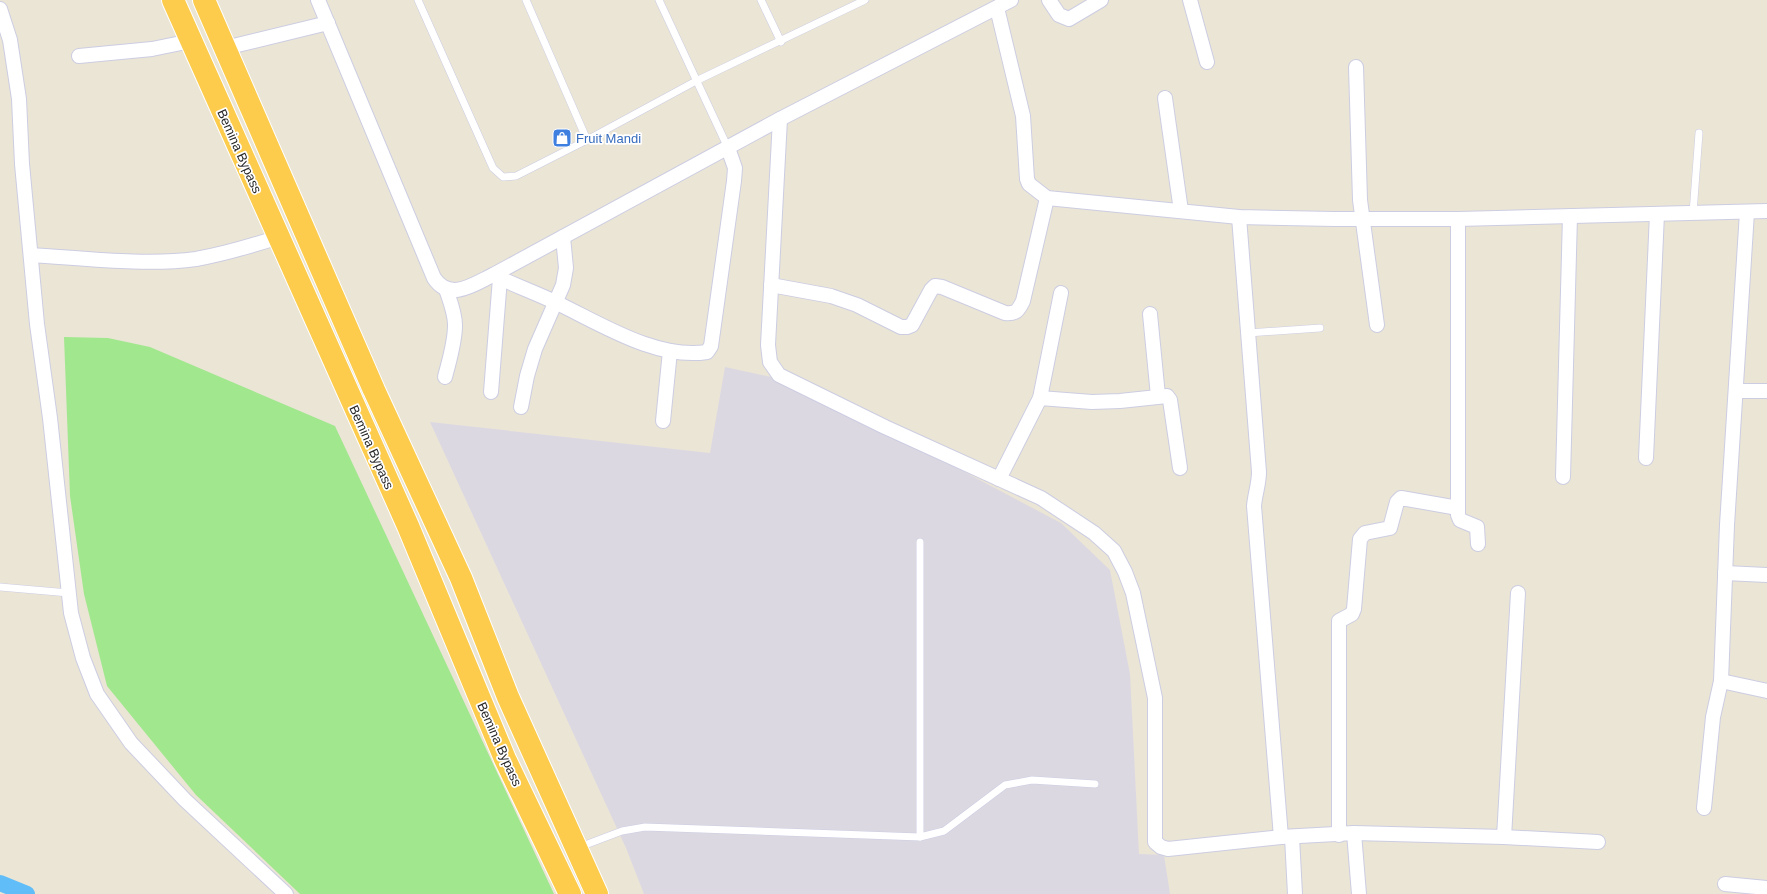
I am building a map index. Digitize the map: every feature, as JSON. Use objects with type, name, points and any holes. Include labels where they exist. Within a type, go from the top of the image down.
[{"type":"highway","name":"Bemina Bypass","points":[[173,0],[408,526],[505,759],[570,894]]},
{"type":"highway","name":"Bemina Bypass","points":[[204,0],[374,390],[461,578],[508,697],[597,894]]},
{"type":"street","points":[[318,0],[434,278],[439,285],[446,289],[456,290],[496,277],[563,237],[780,119],[1011,0]]},
{"type":"street","points":[[1049,0],[1059,15],[1069,19],[1101,0]]},
{"type":"street","points":[[1190,0],[1207,62]]},
{"type":"street","points":[[0,8],[10,40],[19,99],[22,164],[37,324],[50,418],[71,613],[83,658],[97,694],[131,743],[185,800],[286,894]]},
{"type":"street","points":[[997,8],[1023,116],[1027,179],[1029,184],[1047,198],[1238,217],[1458,219],[1767,212]]},
{"type":"street","points":[[225,48],[328,23]]},
{"type":"street","points":[[79,56],[137,51],[191,41]]},
{"type":"street","points":[[1356,67],[1360,200],[1377,325]]},
{"type":"street","points":[[1165,98],[1181,211]]},
{"type":"street","points":[[780,119],[768,345],[770,362],[779,375],[885,427],[1040,498],[1094,533],[1114,551],[1125,572],[1141,626],[1155,698],[1155,842],[1158,845],[1168,849],[1287,837],[1339,836],[1354,834],[1504,837],[1598,842]]},
{"type":"street","points":[[496,277],[556,303],[610,330],[670,351],[699,353],[707,352],[711,346],[734,181],[734,168],[728,148]]},
{"type":"street","points":[[771,285],[831,296],[857,305],[901,326],[907,327],[912,325],[931,290],[935,286],[942,287],[1005,313],[1013,314],[1018,311],[1023,301],[1047,198]]},
{"type":"street","points":[[1704,808],[1713,717],[1721,681],[1725,573],[1748,212]]},
{"type":"street","points":[[1646,458],[1656,214]]},
{"type":"street","points":[[1563,477],[1570,216]]},
{"type":"street","points":[[1238,217],[1259,472],[1259,484],[1255,492],[1254,506],[1287,837],[1295,894]]},
{"type":"street","points":[[1458,219],[1458,519],[1477,527],[1478,544]]},
{"type":"street","points":[[31,254],[137,260],[194,259],[226,253],[279,237]]},
{"type":"street","points":[[521,407],[527,376],[535,349],[563,285],[566,268],[563,237]]},
{"type":"street","points":[[491,392],[496,277]]},
{"type":"street","points":[[445,377],[454,340],[455,325],[453,310],[446,289]]},
{"type":"street","points":[[999,479],[1040,398],[1060,294]]},
{"type":"street","points":[[1150,314],[1158,396]]},
{"type":"street","points":[[663,421],[670,351]]},
{"type":"street","points":[[1736,391],[1767,391]]},
{"type":"street","points":[[1040,398],[1092,402],[1120,401],[1167,396],[1170,400],[1180,468]]},
{"type":"street","points":[[1339,836],[1339,622],[1352,614],[1354,609],[1360,539],[1365,533],[1390,528],[1397,502],[1401,498],[1458,508]]},
{"type":"street","points":[[1725,573],[1767,575]]},
{"type":"street","points":[[1504,837],[1518,593]]},
{"type":"street","points":[[1721,681],[1767,691]]},
{"type":"street","points":[[1354,834],[1359,894]]},
{"type":"street","points":[[1725,884],[1767,888]]},
{"type":"lane","points":[[418,0],[493,168],[503,177],[516,176],[588,140],[696,81],[781,42],[865,0]]},
{"type":"lane","points":[[526,0],[588,140]]},
{"type":"lane","points":[[658,0],[728,148]]},
{"type":"lane","points":[[761,0],[781,42]]},
{"type":"lane","points":[[1692,213],[1699,133]]},
{"type":"lane","points":[[1248,333],[1320,328]]},
{"type":"lane","points":[[920,542],[920,837]]},
{"type":"lane","points":[[0,587],[69,594]]},
{"type":"lane","points":[[575,848],[622,832],[645,827],[920,837],[944,831],[1005,785],[1032,780],[1095,784]]},
{"type":"shaded area","points":[[725,367],[794,382],[1061,523],[1110,570],[1130,674],[1139,854],[1164,855],[1170,894],[644,894],[626,848],[430,422],[710,453]]},
{"type":"green space","points":[[64,337],[108,338],[150,347],[335,426],[554,894],[300,894],[196,795],[107,686],[84,594],[70,496]]},
{"type":"waterway","points":[[0,883],[27,894]]},
{"type":"place","name":"Fruit Mandi","points":[[562,138]]}]
